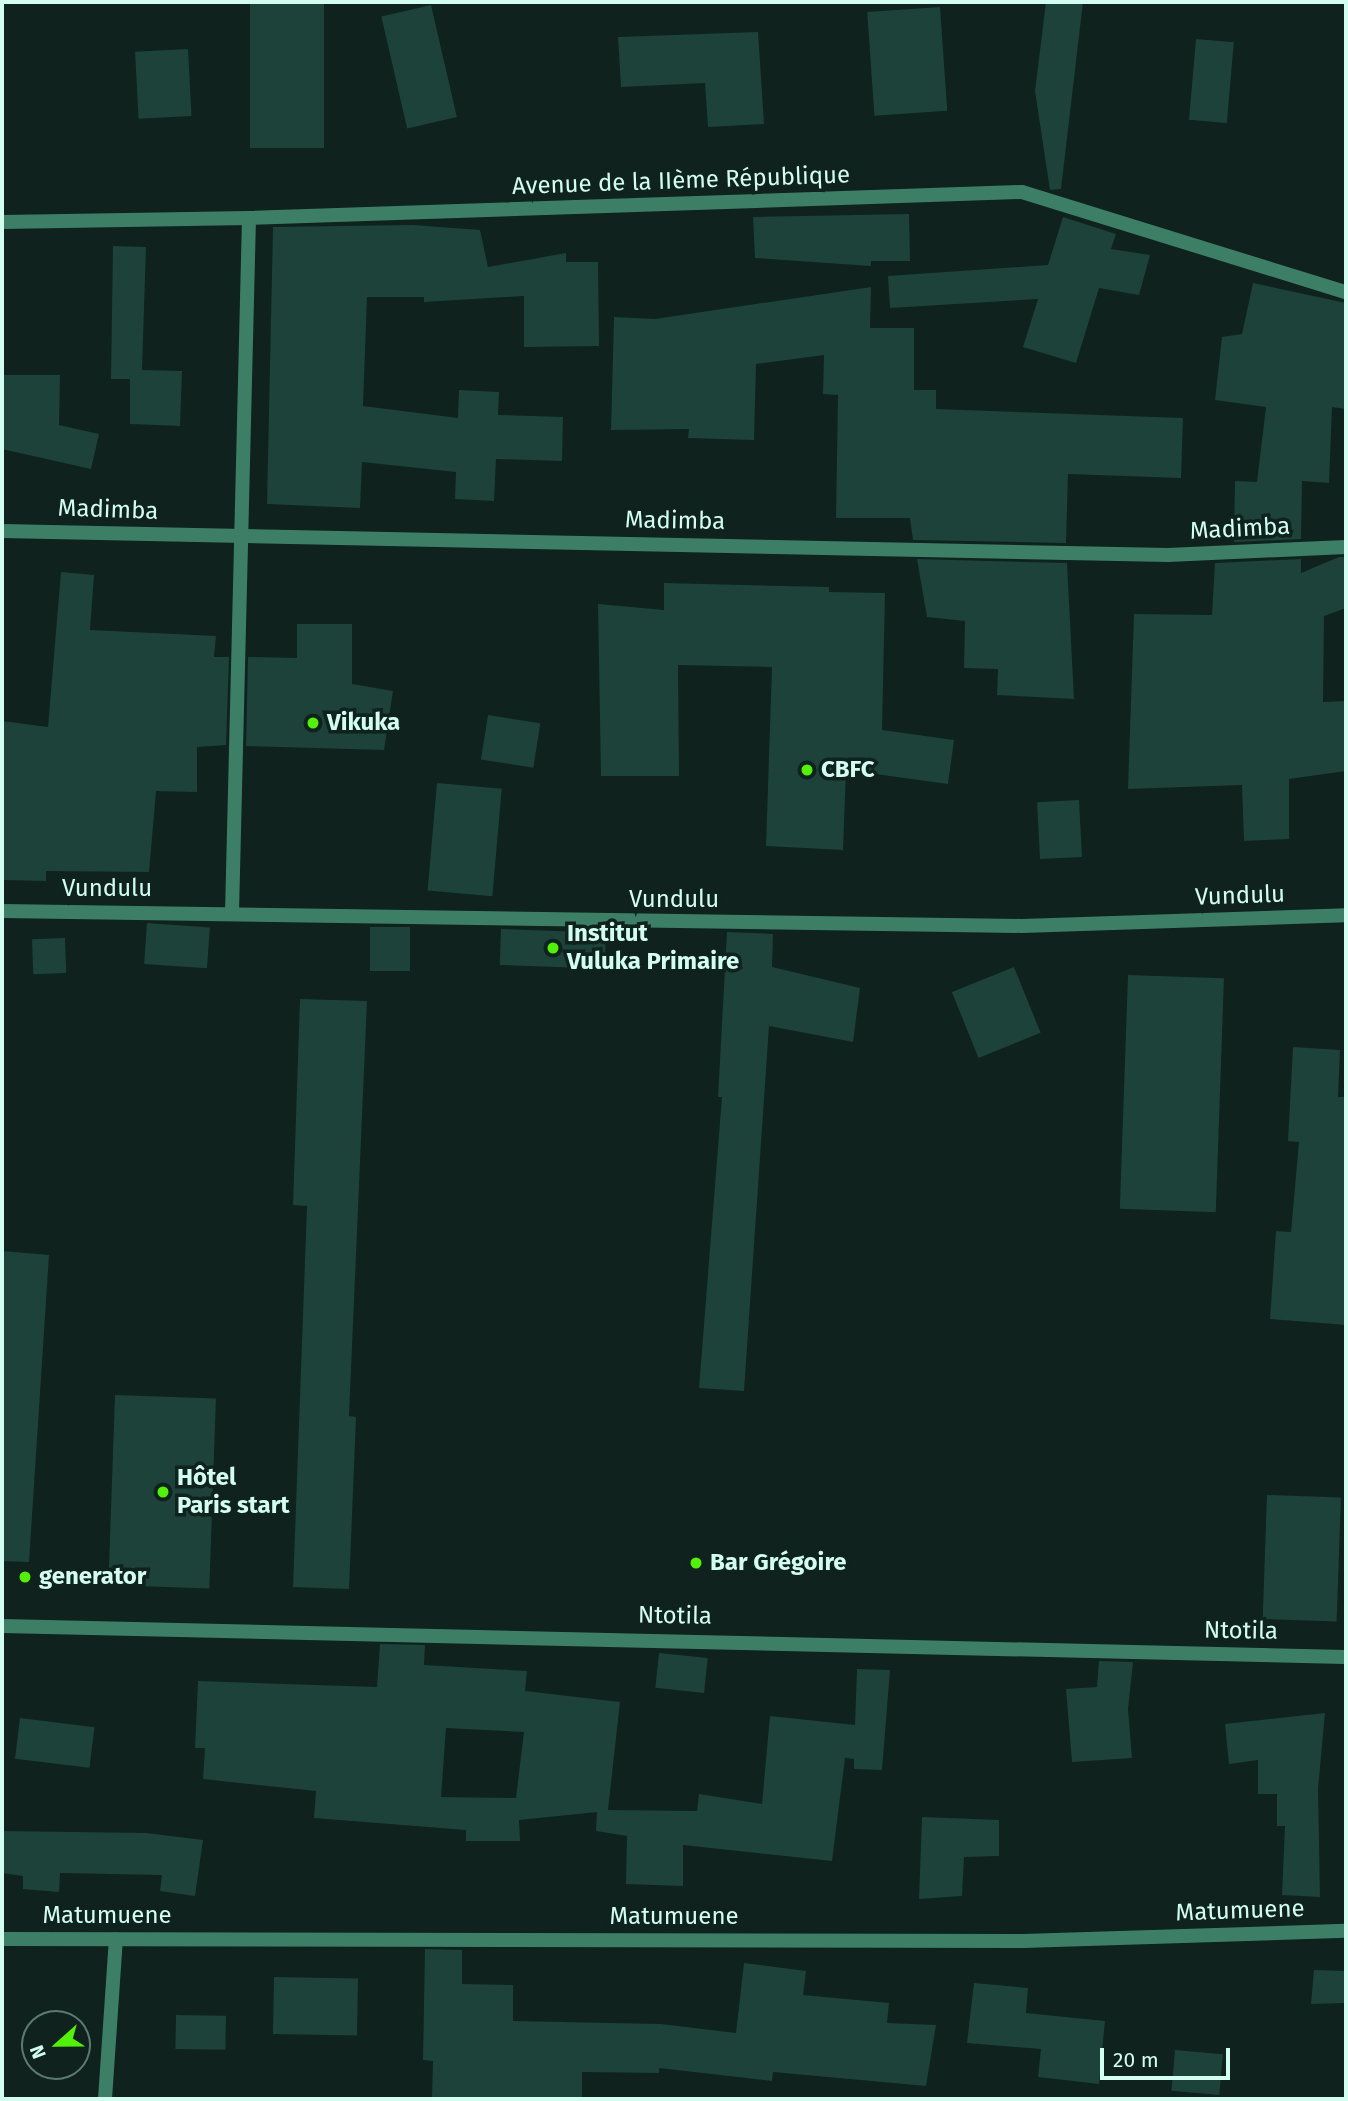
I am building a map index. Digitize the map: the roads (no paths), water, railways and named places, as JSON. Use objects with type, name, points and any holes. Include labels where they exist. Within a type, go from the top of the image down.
[{"type":"street","name":"Avenue de la IIème République","points":[[2,222],[249,218],[1022,192],[1346,292]]},
{"type":"street","points":[[232,913],[249,218]]},
{"type":"street","name":"Madimba","points":[[2,531],[1168,555],[1346,547]]},
{"type":"street","name":"Vundulu","points":[[2,911],[232,913],[532,922],[1022,926],[1346,915]]},
{"type":"street","name":"Ntotila","points":[[2,1626],[1346,1657]]},
{"type":"street","name":"Matumuene","points":[[2,1939],[1023,1941],[1346,1931]]},
{"type":"street","points":[[105,2099],[116,1939]]},
{"type":"place","name":"Vikuka","points":[[313,723]]},
{"type":"place","name":"CBFC","points":[[807,770]]},
{"type":"place","name":"Institut Vuluka Primaire","points":[[553,948]]},
{"type":"place","name":"Hôtel Paris start","points":[[163,1492]]},
{"type":"place","name":"Bar Grégoire","points":[[696,1563]]},
{"type":"place","name":"generator","points":[[25,1577]]}]
